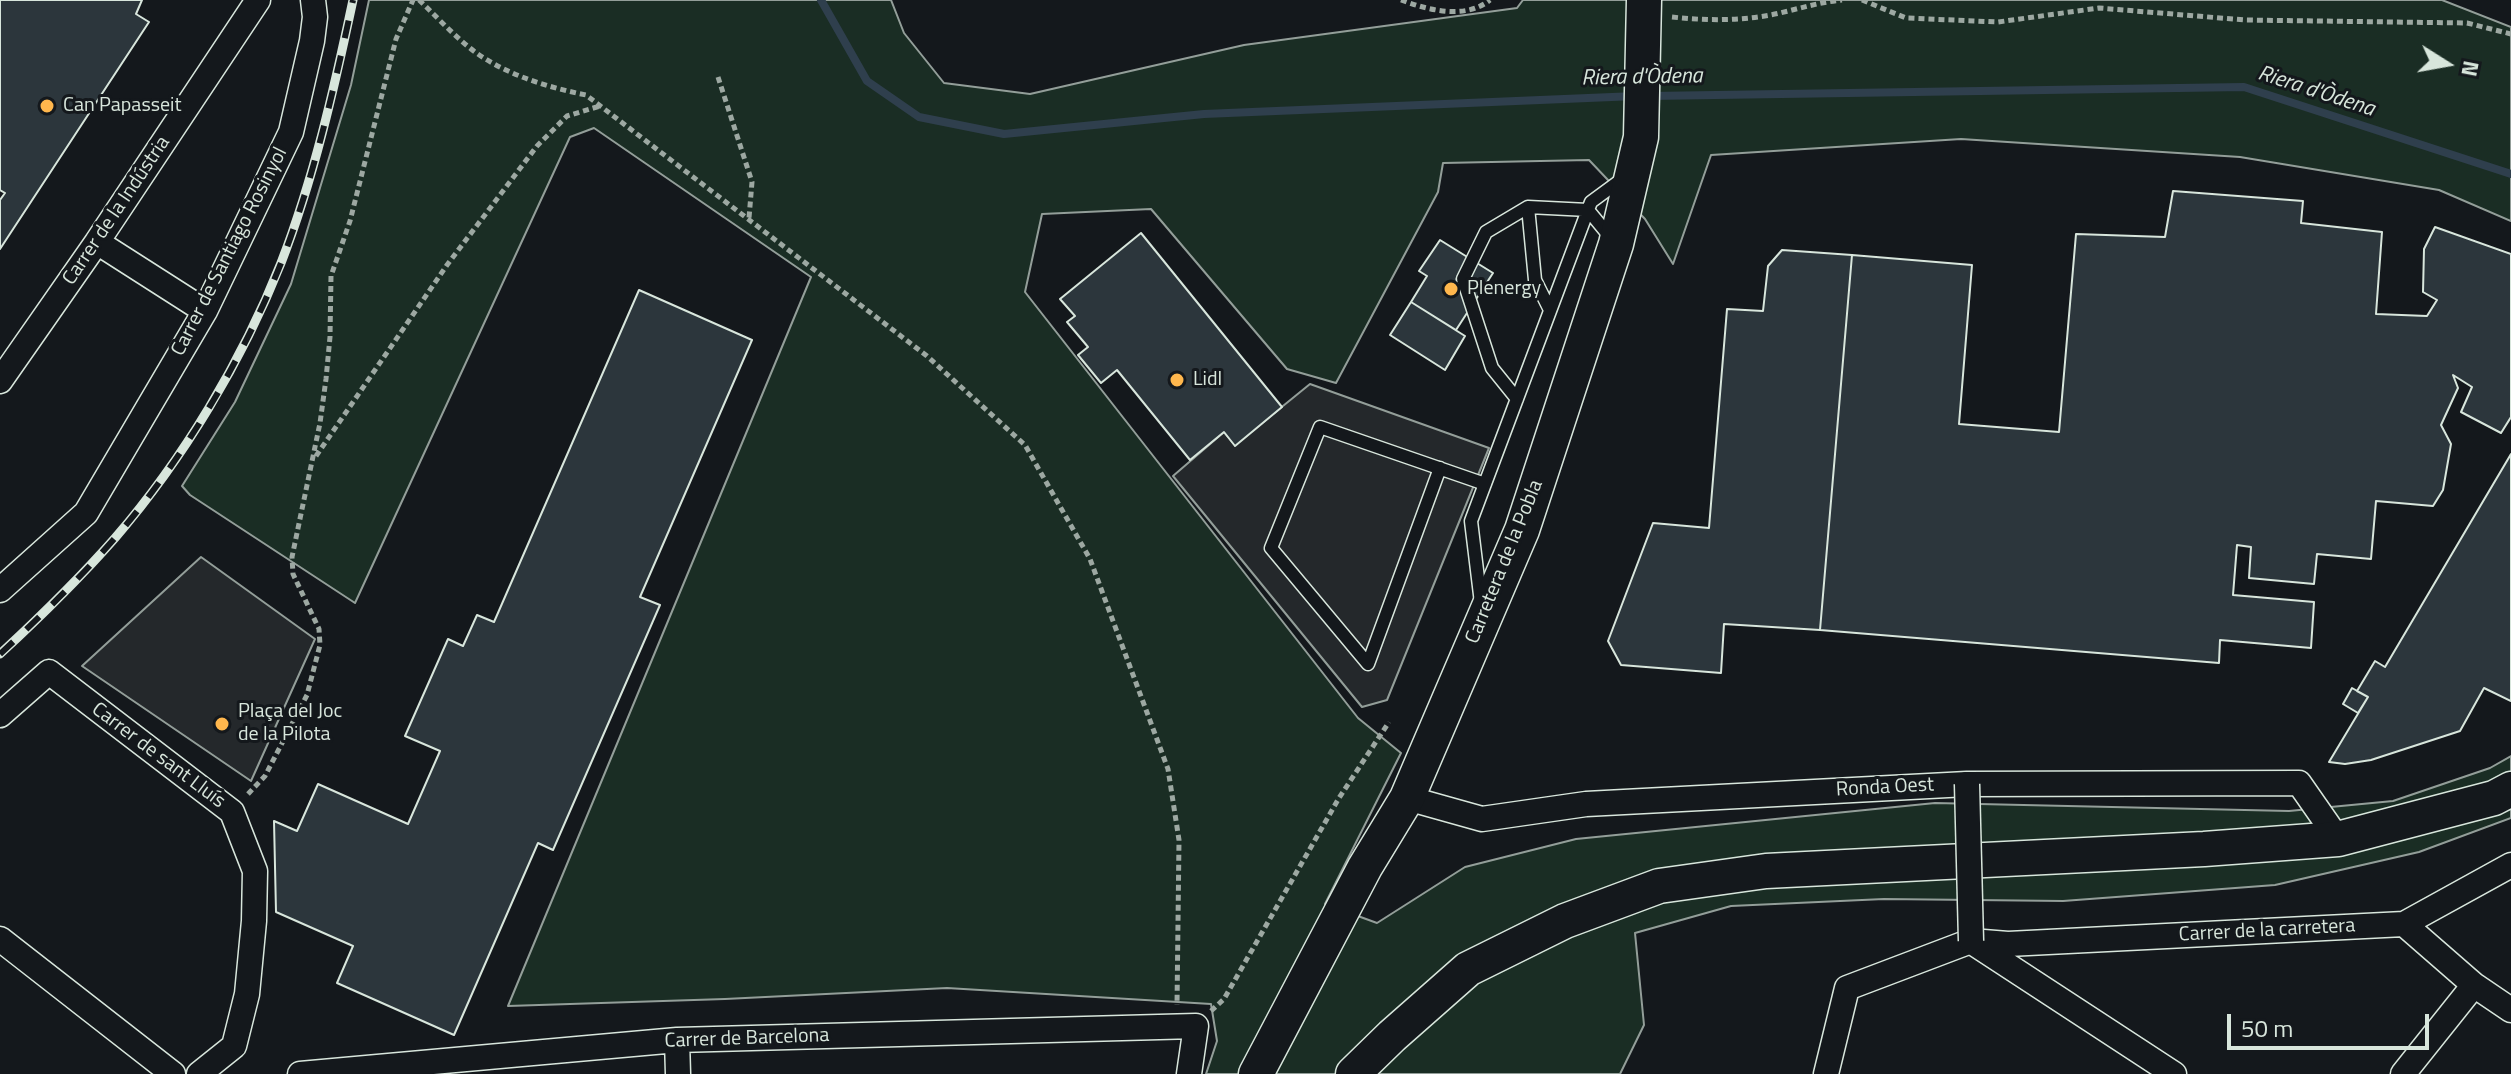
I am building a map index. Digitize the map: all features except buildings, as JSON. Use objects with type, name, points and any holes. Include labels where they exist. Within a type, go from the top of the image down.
[{"type":"street","name":"Carrer de la Indústria","points":[[0,381],[258,0]]},
{"type":"street","name":"Carrer de Santiago Rosinyol","points":[[0,590],[86,513],[205,311],[291,132],[312,41],[315,17],[313,0]]},
{"type":"street","name":"Carretera de la Pobla","points":[[1256,1074],[1365,867],[1407,798],[1522,530],[1616,244],[1638,154],[1642,5]]},
{"type":"street","points":[[97,242],[205,311]]},
{"type":"street","name":"Carrer de sant Lluís","points":[[0,715],[49,672],[232,812],[255,871],[247,994],[234,1046],[199,1074]]},
{"type":"street","name":"Ronda Oest","points":[[1407,798],[1482,819],[1586,804],[1967,784],[2299,783],[2338,839]]},
{"type":"street","points":[[1967,784],[1971,941]]},
{"type":"street","points":[[1353,1074],[1468,969],[1565,921],[1659,886],[1766,871],[2204,849],[2338,839],[2494,798],[2511,789]]},
{"type":"street","name":"Carrer de la carretera","points":[[1971,941],[2008,944],[2404,924],[2511,865]]},
{"type":"street","points":[[2404,924],[2474,985],[2511,1010]]},
{"type":"street","points":[[0,939],[173,1074]]},
{"type":"street","points":[[1826,1074],[1847,988],[1971,941]]},
{"type":"street","points":[[1971,941],[2174,1074]]},
{"type":"street","points":[[2403,1074],[2474,985]]},
{"type":"street","points":[[1185,1026],[1189,1074]]},
{"type":"street","name":"Carrer de Barcelona","points":[[300,1074],[677,1040],[1185,1026]]},
{"type":"street","points":[[677,1040],[678,1074]]},
{"type":"lane","points":[[1483,620],[1471,521],[1591,202],[1638,154]]},
{"type":"lane","points":[[1528,207],[1535,280],[1550,310]]},
{"type":"lane","points":[[1517,399],[1492,368],[1463,279],[1486,232],[1528,207],[1588,210],[1616,244]]},
{"type":"lane","points":[[1440,468],[1368,664],[1271,548],[1320,427],[1440,468],[1485,484]]},
{"type":"path","points":[[232,812],[265,776],[307,695],[320,645],[319,629],[293,574],[292,557],[313,460],[329,354],[331,276],[350,221],[396,39],[413,0]]},
{"type":"path","points":[[419,0],[486,59],[535,83],[586,95],[601,106],[927,356],[1025,445],[1090,559],[1168,769],[1179,840],[1176,918],[1179,987],[1185,1026],[1224,999],[1339,798],[1389,722]]},
{"type":"path","points":[[1401,0],[1424,8],[1455,12],[1482,6],[1490,0]]},
{"type":"path","points":[[1642,5],[1727,20],[1778,14],[1817,3],[1842,0]]},
{"type":"path","points":[[1862,0],[1906,18],[1998,22],[2099,8],[2245,20],[2467,23],[2511,34]]},
{"type":"path","points":[[718,77],[752,182],[749,219]]},
{"type":"path","points":[[313,460],[447,265],[537,146],[567,116],[601,106]]},
{"type":"green space","points":[[369,0],[891,0],[904,33],[944,83],[1030,94],[1244,45],[1517,8],[1523,0],[2442,0],[2511,27],[2511,221],[2439,190],[2240,157],[1961,139],[1711,155],[1673,264],[1645,219],[1589,160],[1443,163],[1438,192],[1336,383],[1287,369],[1151,209],[1042,214],[1025,292],[1358,718],[1401,753],[1325,904],[1377,923],[1465,867],[1576,839],[1935,803],[2289,811],[2393,801],[2490,768],[2511,756],[2511,818],[2419,852],[2275,885],[2063,901],[1884,899],[1731,906],[1635,933],[1644,1025],[1620,1074],[1206,1074],[1217,1041],[1211,1004],[947,988],[508,1006],[811,277],[594,128],[570,137],[355,603],[190,495],[182,486],[235,402],[291,284],[351,85]]},
{"type":"shaded area","points":[[1310,384],[1489,448],[1387,700],[1362,707],[1173,476],[1224,432],[1235,445]]},
{"type":"shaded area","name":"Plaça del Joc de la Pilota","points":[[201,557],[315,639],[251,781],[82,666]]},
{"type":"waterway","name":"Riera d'Òdena","points":[[821,0],[867,81],[919,117],[1004,134],[1204,114],[1636,96]]},
{"type":"waterway","name":"Riera d'Òdena","points":[[1650,96],[2244,87],[2511,174]]},
{"type":"railway","points":[[0,654],[115,538],[188,442],[230,372],[266,300],[304,199],[353,0]]},
{"type":"place","name":"Can Papasseit","points":[[47,106]]},
{"type":"place","name":"Plenergy","points":[[1451,289]]},
{"type":"place","name":"Lidl","points":[[1177,380]]},
{"type":"place","name":"Plaça del Joc de la Pilota","points":[[222,724]]}]
